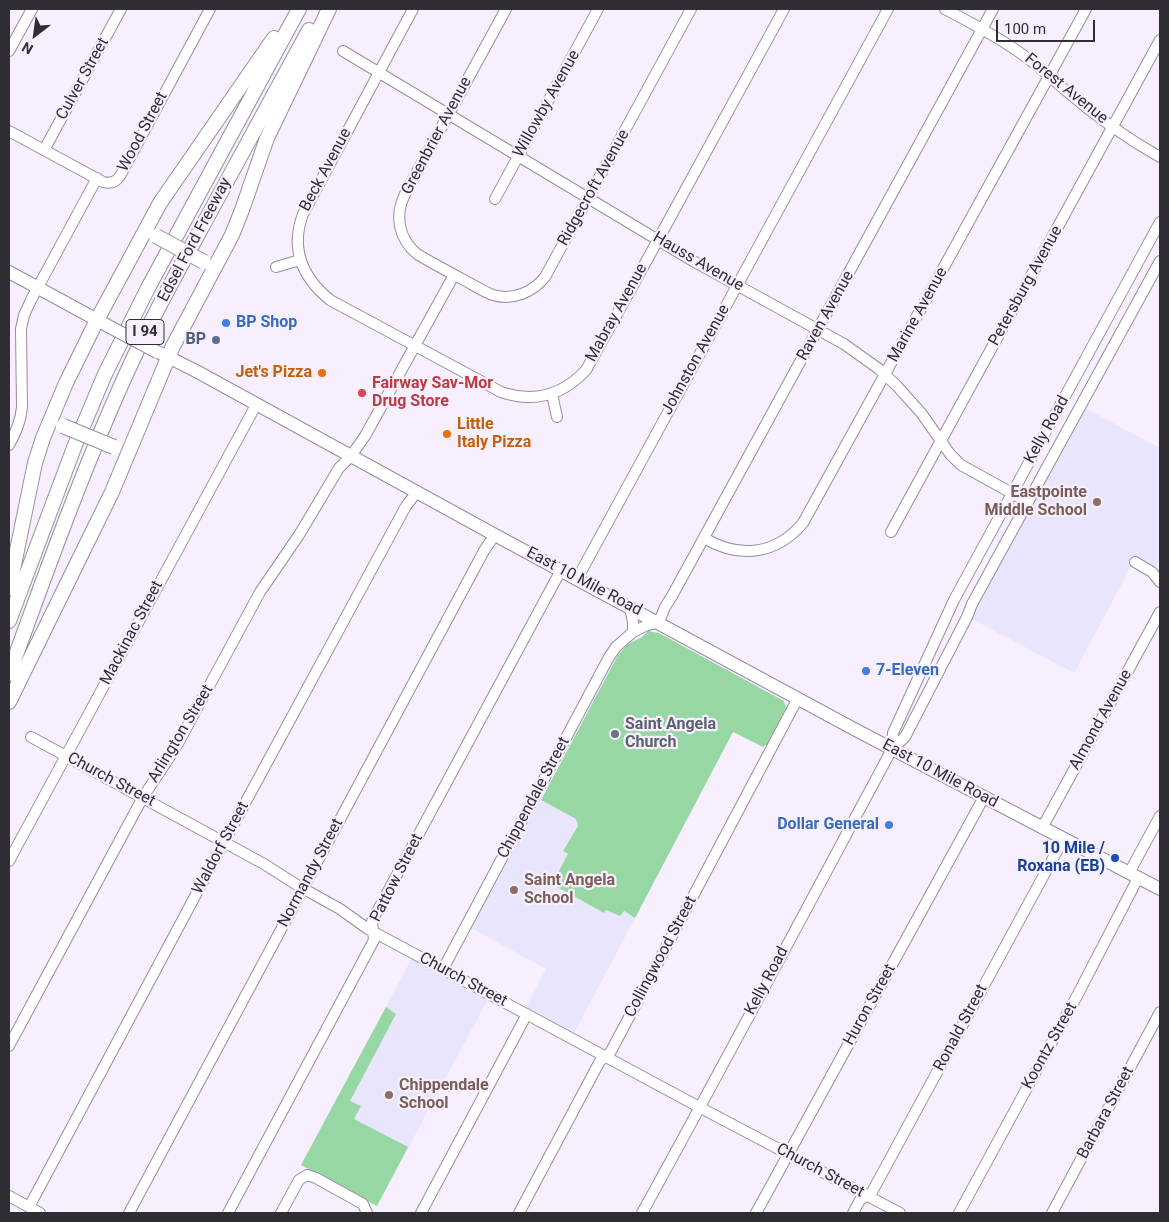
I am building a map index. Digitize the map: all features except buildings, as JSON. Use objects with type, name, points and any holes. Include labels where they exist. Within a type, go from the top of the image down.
[{"type":"highway","points":[[9,589],[35,463],[43,438],[66,383],[97,320],[160,203],[294,9]]},
{"type":"highway","name":"Edsel Ford Freeway","points":[[9,621],[75,445],[105,374],[148,288],[299,9]]},
{"type":"highway","name":"Edsel Ford Freeway","points":[[9,674],[94,448],[134,356],[180,267],[320,9]]},
{"type":"highway","points":[[9,702],[106,504],[133,444],[163,355],[173,346],[238,222],[267,138],[329,9]]},
{"type":"highway","points":[[141,238],[149,235],[156,236],[204,262],[209,267],[211,275]]},
{"type":"highway","points":[[54,412],[57,421],[64,426],[114,447],[123,448],[133,444]]},
{"type":"main road","name":"East 10 Mile Road","points":[[9,272],[196,371],[892,749],[1160,889]]},
{"type":"street","points":[[9,51],[32,9]]},
{"type":"street","name":"Culver Street","points":[[44,150],[121,9]]},
{"type":"street","name":"Wood Street","points":[[9,444],[22,416],[21,329],[29,303],[97,178],[108,183],[119,178],[210,9]]},
{"type":"street","name":"Beck Avenue","points":[[414,9],[302,214],[298,233],[298,251],[300,260],[311,282],[330,300],[415,346]]},
{"type":"street","name":"Greenbrier Avenue","points":[[454,274],[412,250],[401,232],[399,210],[402,200],[506,9]]},
{"type":"street","name":"Willowby Avenue","points":[[495,199],[598,9]]},
{"type":"street","name":"Ridgecroft Avenue","points":[[454,274],[493,295],[502,297],[512,297],[527,292],[539,284],[545,277],[691,9]]},
{"type":"street","name":"Mabray Avenue","points":[[415,346],[512,396],[524,398],[552,394],[578,379],[586,370],[784,9]]},
{"type":"street","name":"Johnston Avenue","points":[[577,579],[888,9]]},
{"type":"street","name":"Forest Avenue","points":[[945,9],[1024,55],[1064,90],[1134,142],[1160,158]]},
{"type":"street","name":"Raven Avenue","points":[[659,622],[664,607],[704,538],[993,9]]},
{"type":"street","name":"Marine Avenue","points":[[704,538],[728,549],[753,551],[774,546],[793,534],[803,524],[1086,9]]},
{"type":"street","name":"Petersburg Avenue","points":[[891,532],[1160,40]]},
{"type":"street","name":"Hauss Avenue","points":[[343,51],[658,240],[853,350],[885,375],[908,398],[922,414],[950,454],[961,464],[1028,502]]},
{"type":"street","points":[[9,131],[97,178]]},
{"type":"street","name":"Kelly Road","points":[[892,749],[893,733],[944,619],[1160,222]]},
{"type":"street","points":[[1142,256],[1160,264]]},
{"type":"street","points":[[276,267],[300,260]]},
{"type":"street","name":"Kelly Road","points":[[642,1213],[892,749],[904,737],[972,604],[1160,264]]},
{"type":"street","points":[[415,346],[454,274]]},
{"type":"street","name":"Arlington Street","points":[[9,1046],[142,798],[175,749],[260,592],[299,535],[338,469],[351,456],[365,436],[415,346]]},
{"type":"street","points":[[552,394],[557,417]]},
{"type":"street","name":"Mackinac Street","points":[[9,861],[256,405]]},
{"type":"street","name":"Waldorf Street","points":[[29,1207],[406,506],[417,492]]},
{"type":"street","name":"Normandy Street","points":[[128,1213],[485,549],[495,535]]},
{"type":"street","points":[[972,604],[971,594],[985,568],[981,562],[973,565]]},
{"type":"street","points":[[1135,562],[1149,569],[1160,582]]},
{"type":"street","name":"Pattow Street","points":[[228,1213],[374,940],[372,922],[561,570]]},
{"type":"street","points":[[630,607],[633,632]]},
{"type":"street","name":"Almond Avenue","points":[[1042,828],[1160,612]]},
{"type":"street","points":[[938,672],[931,671],[929,666],[942,638],[944,619]]},
{"type":"street","name":"Chippendale Street","points":[[443,969],[608,657],[633,632],[659,622]]},
{"type":"street","name":"Collingwood Street","points":[[519,1213],[600,1061],[610,1052],[615,1044],[798,698]]},
{"type":"street","name":"Church Street","points":[[31,737],[264,864],[330,902],[372,931],[700,1108],[900,1213]]},
{"type":"street","name":"Huron Street","points":[[756,1213],[984,797]]},
{"type":"street","name":"Koontz Street","points":[[959,1213],[1078,994],[1160,816]]},
{"type":"street","name":"Ronald Street","points":[[853,1213],[860,1200],[872,1192],[1064,838]]},
{"type":"street","name":"Barbara Street","points":[[1052,1213],[1160,1012]]},
{"type":"street","points":[[421,1213],[527,1014]]},
{"type":"street","points":[[281,1213],[298,1180],[307,1175],[363,1204],[367,1213]]},
{"type":"street","points":[[9,1196],[40,1213]]},
{"type":"shaded area","name":"Eastpointe Middle School","points":[[1085,408],[1160,448],[1160,559],[1156,567],[1136,557],[1074,673],[970,618]]},
{"type":"shaded area","points":[[541,800],[576,819],[578,826],[563,851],[568,853],[604,913],[606,910],[623,911],[635,918],[574,1033],[526,1007],[546,969],[471,928]]},
{"type":"shaded area","points":[[413,956],[488,999],[377,1206],[301,1165]]},
{"type":"green space","points":[[648,631],[659,633],[784,701],[786,708],[767,745],[763,747],[733,732],[635,918],[624,911],[620,916],[606,910],[604,913],[552,884],[568,854],[563,851],[578,826],[576,819],[541,800],[618,655],[628,644],[642,637]]},
{"type":"green space","points":[[386,1007],[396,1014],[350,1101],[361,1106],[354,1119],[408,1147],[377,1206],[301,1165]]},
{"type":"place","name":"BP Shop","points":[[226,323]]},
{"type":"place","name":"BP","points":[[216,340]]},
{"type":"place","name":"Jet's Pizza","points":[[322,373]]},
{"type":"place","name":"Fairway Sav-Mor Drug Store","points":[[362,393]]},
{"type":"place","name":"Little Italy Pizza","points":[[447,434]]},
{"type":"place","name":"Eastpointe Middle School","points":[[1097,502]]},
{"type":"place","name":"7-Eleven","points":[[866,671]]},
{"type":"place","name":"Saint Angela Church","points":[[615,734]]},
{"type":"place","name":"Dollar General","points":[[889,825]]},
{"type":"place","name":"10 Mile / Roxana (EB)","points":[[1115,858]]},
{"type":"place","name":"Saint Angela School","points":[[514,890]]},
{"type":"place","name":"Chippendale School","points":[[389,1095]]}]
